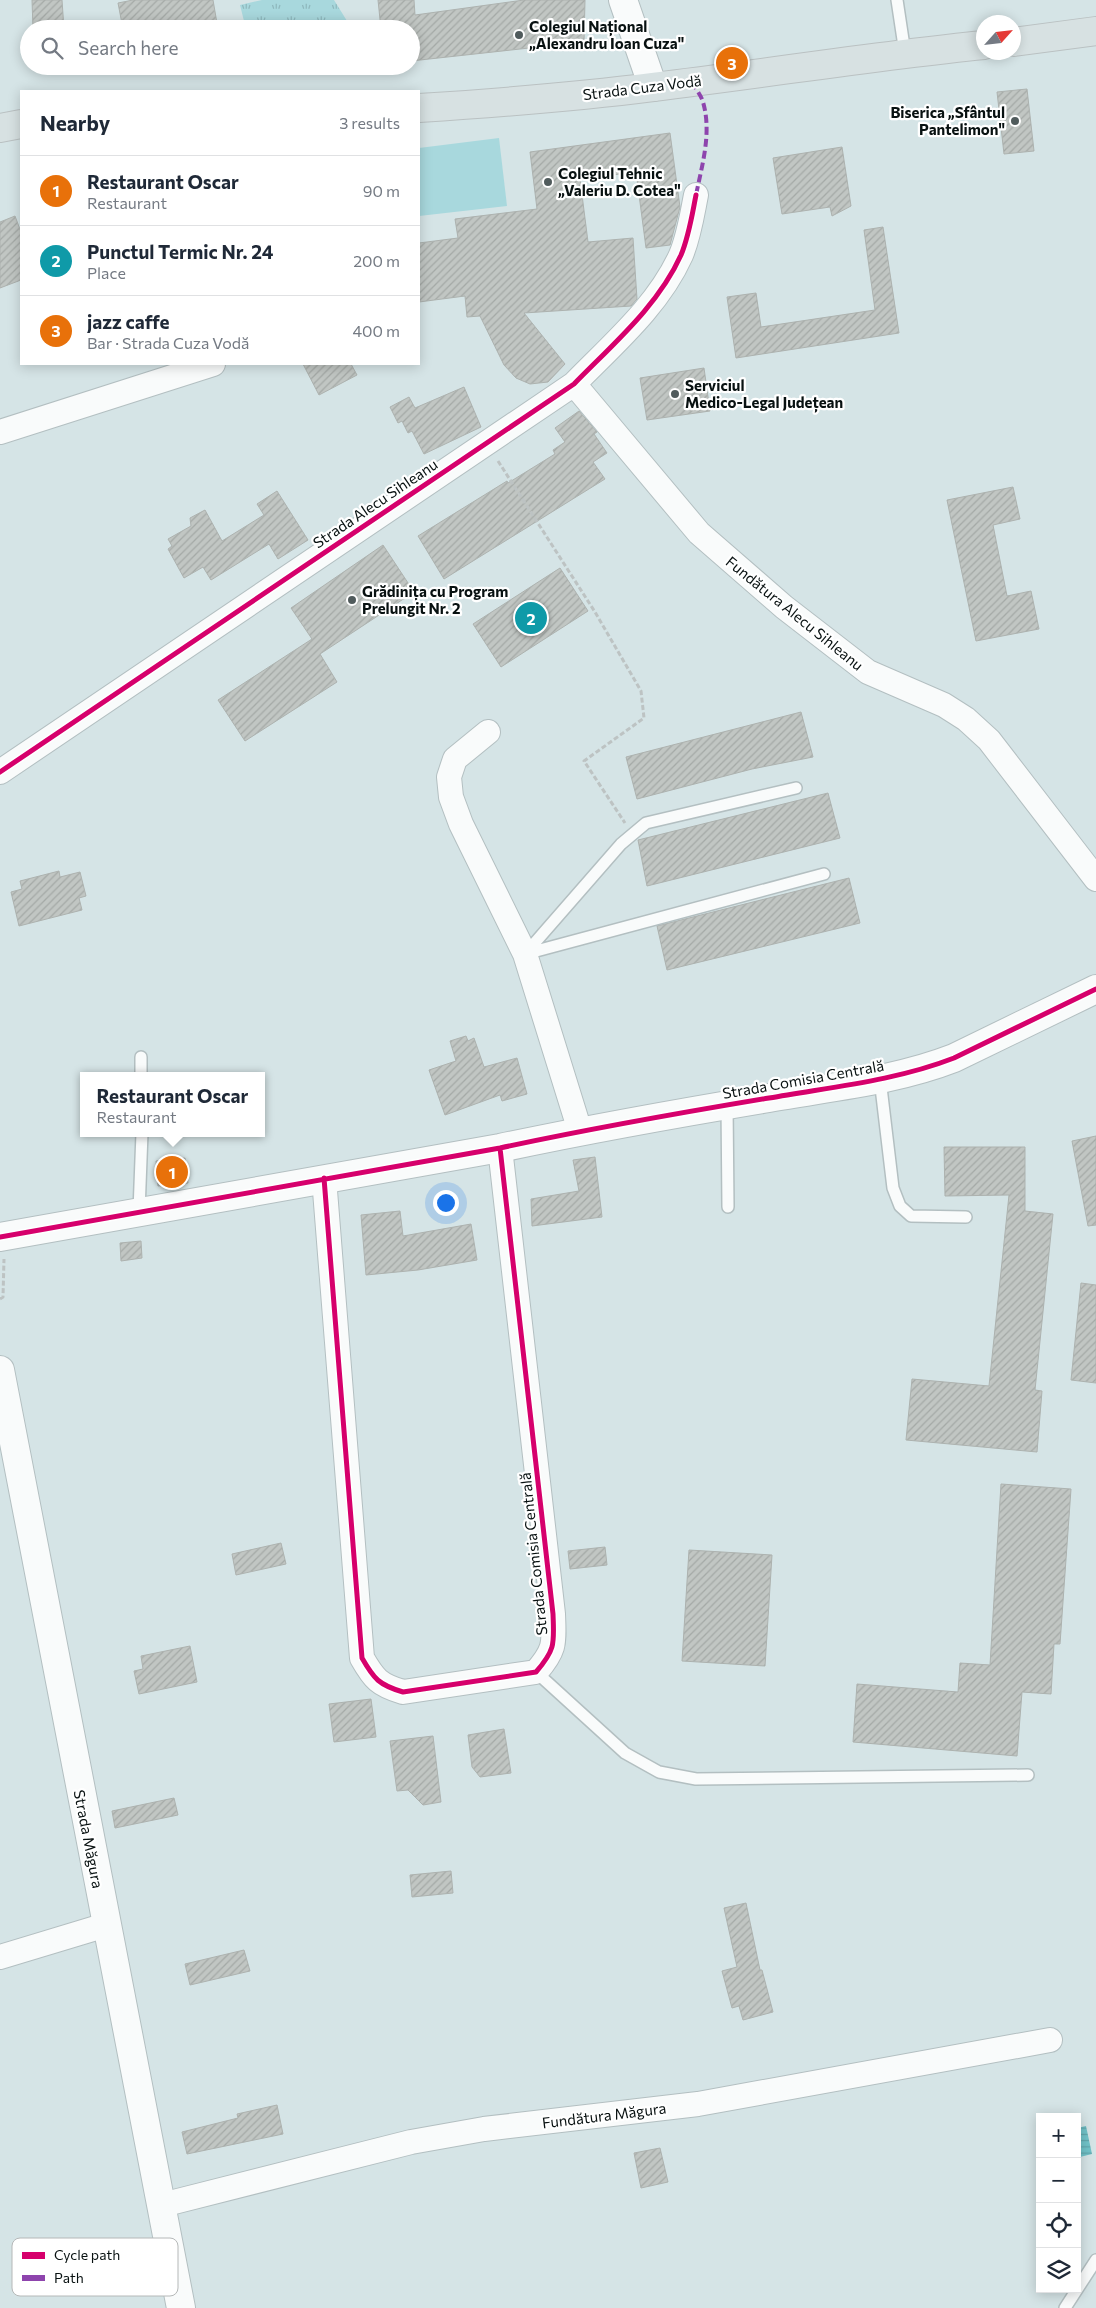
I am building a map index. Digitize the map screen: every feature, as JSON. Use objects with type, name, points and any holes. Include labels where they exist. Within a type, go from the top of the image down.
[{"type":"main road","points":[[1021,41],[1096,31]]},
{"type":"main road","name":"Strada Cuza Vodă","points":[[420,108],[521,101],[653,87],[905,53],[976,46]]},
{"type":"main road","points":[[0,128],[20,124]]},
{"type":"street","points":[[624,0],[653,87]]},
{"type":"street","name":"Strada Alecu Sihleanu","points":[[0,772],[574,384],[652,304],[681,255],[687,239],[696,195]]},
{"type":"street","points":[[0,432],[210,365]]},
{"type":"street","name":"Fundătura Alecu Sihleanu","points":[[574,384],[699,533],[784,608],[868,672],[944,705],[966,719],[990,740],[1096,878]]},
{"type":"street","points":[[488,732],[455,759],[449,777],[451,797],[461,824],[525,954],[580,1131]]},
{"type":"street","name":"Strada Comisia Centrală","points":[[7,1235],[500,1148],[580,1131],[880,1079],[932,1066],[954,1058],[1096,989]]},
{"type":"street","name":"Strada Comisia Centrală","points":[[500,1148],[553,1614],[554,1643],[547,1659],[536,1672]]},
{"type":"street","points":[[324,1178],[362,1658],[373,1678],[385,1687],[403,1692],[536,1672]]},
{"type":"street","name":"Strada Măgura","points":[[0,1370],[168,2238]]},
{"type":"street","points":[[0,1957],[106,1925]]},
{"type":"street","name":"Fundătura Măgura","points":[[162,2205],[411,2142],[484,2129],[698,2104],[1050,2040]]},
{"type":"street","name":"Strada Măgura","points":[[178,2292],[181,2308]]},
{"type":"lane","points":[[897,0],[905,53]]},
{"type":"lane","points":[[525,954],[621,844],[646,823],[796,788]]},
{"type":"lane","points":[[525,954],[824,874]]},
{"type":"lane","points":[[140,1057],[141,1072]]},
{"type":"lane","points":[[880,1079],[893,1188],[900,1206],[911,1216],[966,1217]]},
{"type":"lane","points":[[727,1105],[728,1206]]},
{"type":"lane","points":[[139,1211],[142,1137]]},
{"type":"lane","points":[[536,1672],[625,1753],[659,1772],[696,1779],[1028,1775]]},
{"type":"lane","points":[[1065,2308],[1096,2260]]},
{"type":"path","points":[[486,443],[557,550],[641,691],[644,718],[584,761],[633,834]]},
{"type":"path","points":[[0,1299],[3,1298],[4,1260],[17,1245],[7,1235]]},
{"type":"green space","points":[[262,0],[334,0],[346,20],[244,20],[240,5]]},
{"type":"green space","points":[[499,138],[507,206],[420,216],[420,148]]},
{"type":"shaded area","points":[[1086,2126],[1092,2154],[1081,2157],[1081,2127]]},
{"type":"building","points":[[32,0],[62,0],[63,20],[33,20]]},
{"type":"building","points":[[133,0],[213,0],[216,20],[121,20],[118,3]]},
{"type":"building","name":"Colegiul Național „Alexandru Ioan Cuza\"","points":[[378,0],[414,0],[415,15],[524,0],[585,0],[584,42],[420,60],[420,20],[380,20]]},
{"type":"building","name":"Biserica „Sfântul Pantelimon\"","points":[[1027,89],[1034,151],[1004,154],[997,92]]},
{"type":"building","points":[[670,133],[680,207],[670,245],[646,248],[636,172],[580,179],[588,242],[633,238],[637,299],[631,306],[524,313],[565,364],[548,382],[530,384],[516,378],[504,365],[480,316],[467,317],[465,296],[420,302],[420,243],[458,238],[455,219],[537,209],[530,152]]},
{"type":"building","points":[[842,147],[851,206],[832,216],[830,207],[782,214],[773,158]]},
{"type":"building","points":[[15,216],[20,229],[20,280],[0,288],[0,222]]},
{"type":"building","points":[[883,227],[899,333],[736,358],[727,297],[756,293],[761,327],[875,310],[864,230]]},
{"type":"building","points":[[304,365],[352,365],[357,375],[319,395]]},
{"type":"building","name":"Serviciul Medico-Legal Județean","points":[[704,368],[710,411],[647,420],[640,378]]},
{"type":"building","points":[[464,387],[481,427],[424,454],[412,431],[408,433],[402,421],[398,423],[390,407],[409,397],[415,408]]},
{"type":"building","points":[[579,411],[597,432],[594,434],[607,453],[593,462],[605,479],[444,579],[418,536],[555,454],[553,450],[565,442],[555,428]]},
{"type":"building","points":[[1013,487],[1020,519],[993,525],[1007,596],[1031,591],[1039,629],[976,641],[947,500]]},
{"type":"building","points":[[277,491],[308,540],[278,559],[269,544],[211,580],[203,567],[184,578],[168,549],[172,546],[168,539],[191,526],[190,518],[205,510],[222,541],[264,515],[257,504]]},
{"type":"building","points":[[383,545],[414,592],[320,654],[337,682],[245,741],[218,700],[312,639],[291,608]]},
{"type":"building","points":[[560,568],[588,611],[501,667],[473,624]]},
{"type":"building","points":[[801,712],[813,757],[752,769],[637,799],[626,757]]},
{"type":"building","points":[[828,793],[840,838],[647,886],[638,840]]},
{"type":"building","points":[[59,871],[60,877],[80,872],[86,896],[79,898],[82,910],[19,926],[11,892],[22,889],[20,881]]},
{"type":"building","points":[[849,878],[860,923],[667,970],[657,926]]},
{"type":"building","points":[[466,1036],[468,1041],[474,1038],[484,1067],[517,1058],[527,1094],[502,1101],[500,1095],[445,1115],[429,1070],[456,1061],[450,1041]]},
{"type":"building","points":[[1096,1136],[1096,1225],[1088,1226],[1072,1141]]},
{"type":"building","points":[[944,1147],[1025,1147],[1025,1211],[1053,1214],[1035,1390],[1042,1391],[1037,1452],[906,1440],[912,1379],[989,1386],[1009,1195],[945,1196]]},
{"type":"building","points":[[595,1157],[602,1217],[532,1226],[531,1199],[579,1191],[573,1160]]},
{"type":"building","points":[[185,1158],[188,1183],[158,1186],[156,1161]]},
{"type":"building","points":[[400,1211],[403,1236],[471,1224],[477,1260],[418,1270],[366,1275],[361,1215]]},
{"type":"building","points":[[141,1241],[142,1258],[121,1261],[120,1243]]},
{"type":"building","points":[[1081,1283],[1096,1285],[1096,1383],[1071,1380]]},
{"type":"building","points":[[1001,1484],[1071,1489],[1060,1644],[1054,1644],[1051,1694],[1022,1692],[1017,1756],[853,1742],[857,1684],[958,1692],[960,1663],[990,1665]]},
{"type":"building","points":[[281,1543],[286,1564],[236,1575],[232,1554]]},
{"type":"building","points":[[605,1547],[607,1565],[570,1569],[568,1551]]},
{"type":"building","points":[[689,1550],[772,1555],[765,1666],[682,1661]]},
{"type":"building","points":[[190,1646],[197,1682],[139,1694],[134,1671],[143,1669],[141,1656]]},
{"type":"building","points":[[371,1699],[376,1737],[334,1742],[329,1704]]},
{"type":"building","points":[[504,1729],[511,1773],[480,1777],[472,1767],[468,1735]]},
{"type":"building","points":[[433,1736],[441,1802],[423,1805],[408,1790],[397,1791],[390,1741]]},
{"type":"building","points":[[174,1798],[178,1815],[115,1828],[112,1811]]},
{"type":"building","points":[[451,1871],[453,1893],[412,1897],[410,1875]]},
{"type":"building","points":[[746,1903],[760,1970],[762,1970],[773,2012],[743,2020],[739,2006],[732,2008],[722,1971],[737,1967],[724,1908]]},
{"type":"building","points":[[244,1950],[250,1971],[190,1985],[185,1964]]},
{"type":"building","points":[[277,2105],[283,2134],[187,2154],[182,2132],[238,2118],[237,2114]]},
{"type":"building","points":[[660,2148],[668,2182],[641,2188],[634,2153]]},
{"type":"marked path","points":[[692,82],[703,102],[707,125],[705,149],[696,195]]},
{"type":"cycle path","points":[[0,772],[574,384],[634,324],[671,274],[686,240],[696,195]]},
{"type":"cycle path","points":[[0,1237],[500,1148],[668,1115],[886,1078],[954,1058],[1096,989]]},
{"type":"cycle path","points":[[324,1178],[362,1658],[378,1680],[388,1687],[403,1692],[536,1672],[547,1657],[552,1645],[554,1632],[553,1614],[500,1148]]},
{"type":"place","name":"Colegiul Național „Alexandru Ioan Cuza\"","points":[[519,35]]},
{"type":"place","name":"jazz caffe","points":[[732,63]]},
{"type":"place","name":"Biserica „Sfântul Pantelimon\"","points":[[1015,121]]},
{"type":"place","name":"Colegiul Tehnic „Valeriu D. Cotea\"","points":[[548,182]]},
{"type":"place","name":"Serviciul Medico-Legal Județean","points":[[675,394]]},
{"type":"place","name":"Grădinița cu Program Prelungit Nr. 2","points":[[352,600]]},
{"type":"place","name":"Punctul Termic Nr. 24","points":[[531,618]]},
{"type":"place","name":"Restaurant Oscar","points":[[172,1172]]}]
